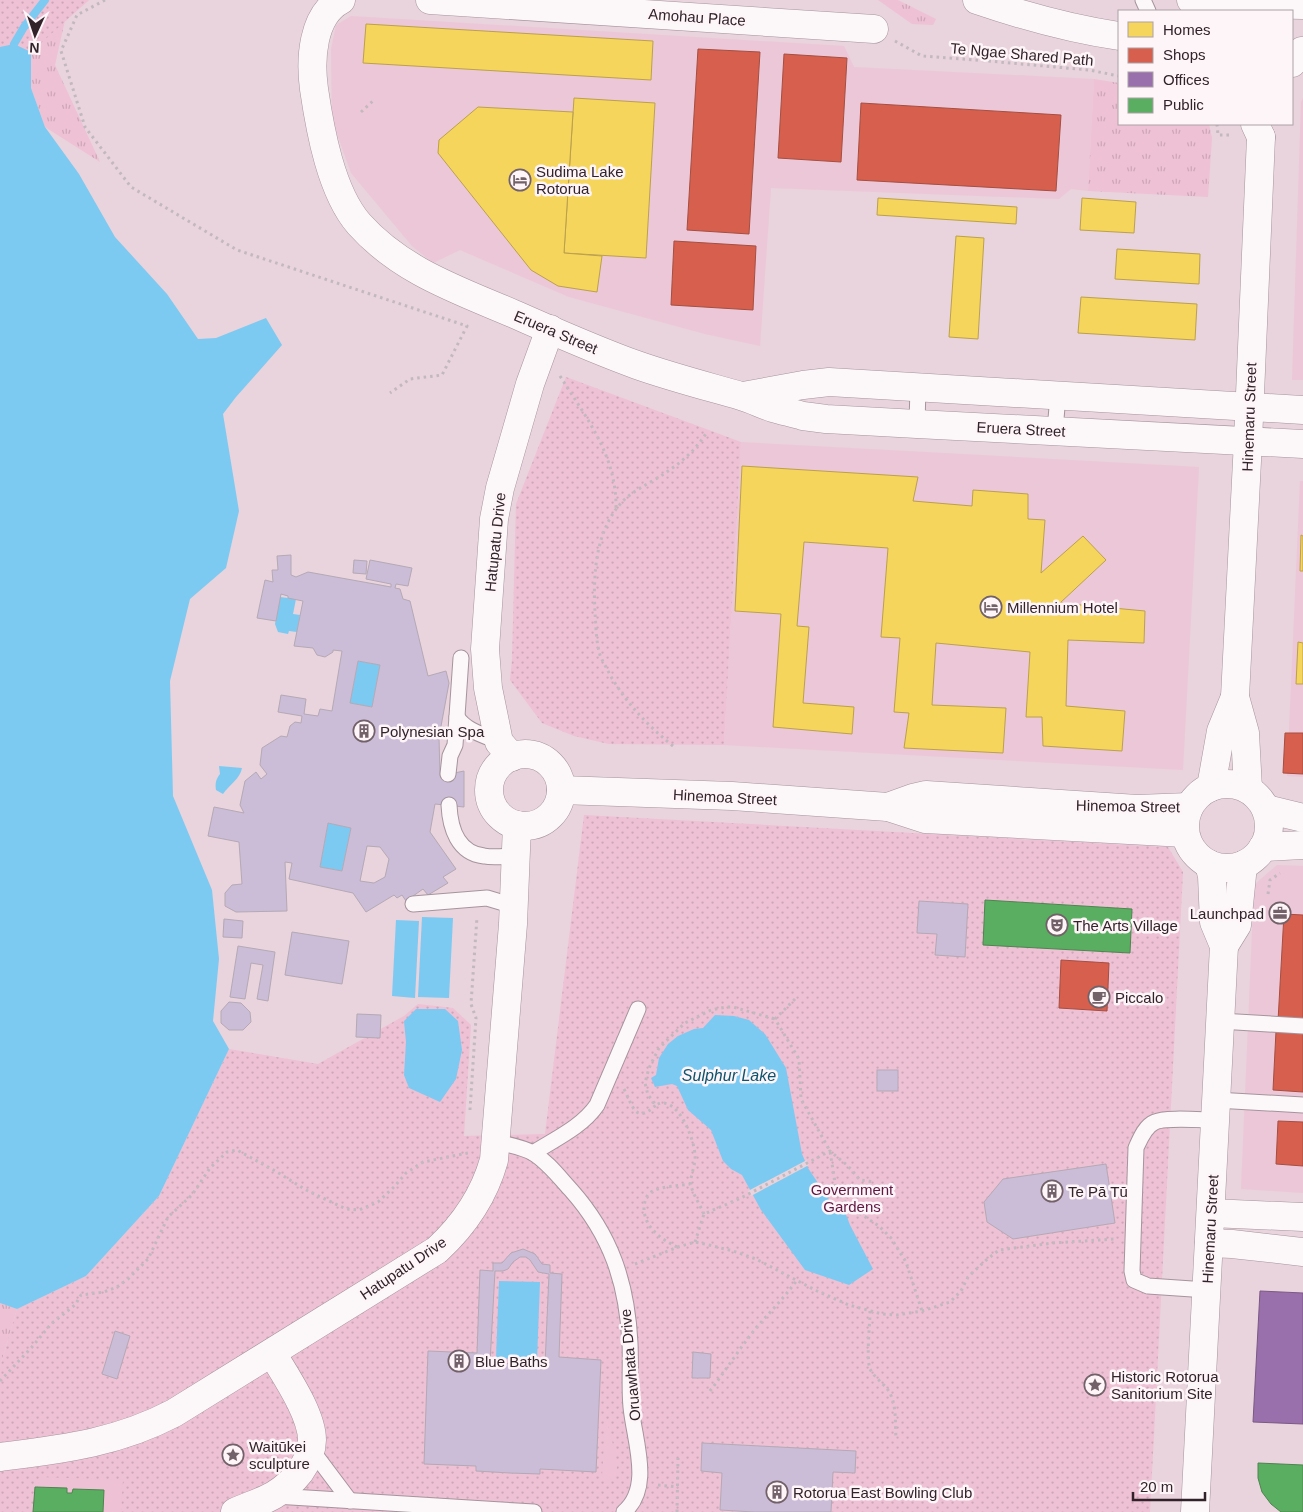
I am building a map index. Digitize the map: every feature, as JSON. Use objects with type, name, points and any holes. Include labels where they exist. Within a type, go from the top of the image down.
[{"type":"street","name":"Eruera Street","points":[[341,0],[330,9],[318,28],[313,57],[313,80],[318,114],[330,162],[345,202],[358,222],[381,245],[410,266],[431,278],[636,364],[803,416],[826,419],[1303,444]]},
{"type":"street","name":"Amohau Place","points":[[430,0],[874,29]]},
{"type":"street","points":[[977,0],[1024,16],[1091,32],[1118,36]]},
{"type":"street","points":[[1191,0],[1303,5]]},
{"type":"street","points":[[1091,32],[1118,47]]},
{"type":"street","name":"Hinemaru Street","points":[[1253,130],[1250,408],[1235,697],[1245,733],[1257,799]]},
{"type":"street","name":"Hatupatu Drive","points":[[505,749],[488,688],[485,649],[494,519],[507,461],[530,384],[550,329]]},
{"type":"street","name":"Eruera Street","points":[[741,396],[803,384],[829,382],[1303,410]]},
{"type":"street","name":"Hinemaru Street","points":[[1211,787],[1220,731],[1235,697]]},
{"type":"street","points":[[505,749],[539,757],[556,770],[560,780],[560,801],[548,819],[528,826],[517,825],[506,820],[497,812],[491,802],[489,790],[491,778],[497,768],[506,760],[505,749]]},
{"type":"street","points":[[1257,799],[1269,818],[1269,828],[1263,847],[1255,858],[1243,865],[1220,867],[1210,864],[1201,858],[1188,843],[1187,820],[1195,798],[1202,791],[1211,787],[1230,784],[1240,785],[1257,799],[1303,818]]},
{"type":"street","name":"Hinemoa Street","points":[[561,790],[732,796],[888,807],[925,819],[1096,817],[1187,820]]},
{"type":"street","name":"Hatupatu Drive","points":[[0,1457],[76,1447],[120,1437],[174,1413],[437,1250],[468,1216],[489,1178],[497,1142],[514,906],[517,825]]},
{"type":"street","points":[[1263,847],[1303,845]]},
{"type":"street","name":"Hinemaru Street","points":[[1195,1512],[1224,946],[1214,922],[1210,864]]},
{"type":"street","name":"Hinemaru Street","points":[[1224,946],[1237,925],[1243,865]]},
{"type":"street","points":[[1211,1213],[1303,1217]]},
{"type":"street","points":[[1209,1243],[1303,1252]]},
{"type":"street","points":[[235,1512],[273,1496],[285,1488],[294,1479],[307,1460],[311,1449],[312,1438],[306,1416],[272,1353]]},
{"type":"lane","points":[[916,424],[918,386]]},
{"type":"lane","points":[[1055,431],[1058,396]]},
{"type":"lane","points":[[448,774],[450,756],[455,745],[461,658]]},
{"type":"lane","points":[[457,716],[462,724],[470,730],[505,749]]},
{"type":"lane","points":[[455,745],[463,739],[473,738],[505,749]]},
{"type":"lane","points":[[449,806],[452,829],[458,840],[467,850],[482,856],[515,856]]},
{"type":"lane","points":[[413,904],[487,898],[514,906]]},
{"type":"lane","points":[[497,1142],[533,1153],[584,1120],[597,1104],[638,1009]]},
{"type":"lane","points":[[1220,1021],[1303,1026]]},
{"type":"lane","points":[[1207,1290],[1148,1286],[1134,1280],[1132,1271],[1136,1148],[1145,1131],[1154,1122],[1178,1119],[1216,1110],[1303,1105]]},
{"type":"lane","name":"Oruawhata Drive","points":[[533,1153],[555,1172],[584,1205],[605,1238],[618,1271],[628,1319],[631,1409],[640,1470],[637,1493],[624,1512]]},
{"type":"lane","points":[[311,1449],[350,1501]]},
{"type":"lane","points":[[273,1496],[534,1512]]},
{"type":"path","points":[[105,0],[77,15],[61,51],[85,127],[131,187],[237,250],[467,326],[442,375],[410,379],[390,393]]},
{"type":"path","name":"Te Ngae Shared Path","points":[[922,56],[1089,70],[1118,76]]},
{"type":"path","points":[[361,112],[374,100]]},
{"type":"path","points":[[1217,125],[1218,135],[1253,130]]},
{"type":"path","points":[[557,372],[583,411],[607,456],[615,483],[616,509]]},
{"type":"path","points":[[673,746],[639,716],[618,688],[600,655],[595,622],[594,574],[605,530],[616,509],[634,492],[683,461],[700,443],[707,432]]},
{"type":"path","points":[[1268,898],[1270,880],[1286,867]]},
{"type":"path","points":[[469,1115],[476,1018],[471,1004],[478,914]]},
{"type":"path","points":[[775,1018],[795,999]]},
{"type":"path","points":[[656,1105],[648,1095],[645,1083],[649,1068],[658,1048],[685,1023],[711,1010],[726,1007],[733,1007],[775,1018],[799,1059],[801,1099],[830,1151],[836,1189],[847,1205],[879,1226],[891,1238],[906,1262],[922,1311]]},
{"type":"path","points":[[609,1075],[622,1087],[635,1112],[638,1114],[646,1113],[656,1105],[665,1102],[671,1105],[680,1115],[690,1132],[696,1156],[690,1184],[704,1214],[695,1242]]},
{"type":"path","points":[[0,1381],[51,1324],[75,1305],[81,1295],[91,1292],[104,1292],[117,1287],[148,1259],[168,1217],[192,1195],[210,1168],[227,1152],[237,1150],[306,1190],[346,1209],[359,1210],[378,1202],[406,1173],[423,1162],[467,1154],[497,1142]]},
{"type":"path","points":[[467,1144],[467,1154]]},
{"type":"path","points":[[704,1214],[741,1198],[830,1151]]},
{"type":"path","points":[[830,1151],[848,1166],[860,1180],[875,1182]]},
{"type":"path","points":[[678,1247],[664,1240],[653,1230],[647,1221],[644,1204],[648,1195],[652,1192],[690,1184]]},
{"type":"path","points":[[618,1271],[655,1255],[695,1242],[745,1254],[834,1298],[870,1311],[897,1315],[922,1311],[950,1302],[961,1291],[968,1277],[985,1260],[1000,1250],[1053,1243],[1133,1238]]},
{"type":"path","points":[[710,1391],[748,1339],[797,1280]]},
{"type":"path","points":[[870,1311],[868,1360],[873,1374],[886,1387],[892,1398],[896,1438]]},
{"type":"path","points":[[677,1512],[678,1458]]},
{"type":"path","points":[[652,1485],[678,1487]]},
{"type":"shaded area","points":[[351,16],[844,46],[854,67],[1094,79],[1088,191],[1071,189],[1059,199],[771,188],[760,346],[705,334],[569,297],[460,250],[433,263],[412,246],[351,173],[332,120],[331,49],[336,25]]},
{"type":"shaded area","points":[[1303,98],[1303,380],[1292,380],[1301,102]]},
{"type":"shaded area","points":[[741,442],[1199,467],[1183,770],[724,745]]},
{"type":"shaded area","points":[[1300,481],[1303,481],[1303,777],[1287,776]]},
{"type":"shaded area","points":[[1277,865],[1303,866],[1303,1193],[1241,1189],[1254,885]]},
{"type":"green space","points":[[0,0],[89,0],[31,52],[0,50]]},
{"type":"green space","points":[[59,0],[89,0],[65,20],[55,65],[100,162],[45,127],[31,88],[31,52],[47,14]]},
{"type":"green space","points":[[878,0],[898,0],[936,19],[933,25],[912,24]]},
{"type":"green space","points":[[1094,79],[1118,83],[1118,125],[1209,125],[1212,138],[1208,197],[1088,191]]},
{"type":"green space","points":[[566,377],[741,442],[724,745],[609,744],[574,736],[542,723],[510,680],[516,504]]},
{"type":"green space","name":"Government Gardens","points":[[584,815],[1168,847],[1183,872],[1150,1512],[0,1512],[0,1367],[17,1309],[86,1276],[159,1196],[229,1049],[318,1064],[404,1016],[418,1004],[453,1008],[471,1025],[464,1136],[545,1134]]},
{"type":"green space","points":[[0,1303],[17,1309],[0,1367]]},
{"type":"green space","points":[[606,1419],[617,1466],[615,1479],[611,1480],[603,1478],[602,1475]]},
{"type":"green space","points":[[39,1477],[123,1480],[121,1512],[103,1512],[104,1490],[73,1489],[72,1493],[67,1493],[67,1488],[38,1487]]},
{"type":"water","points":[[14,44],[31,52],[31,88],[45,127],[79,174],[115,237],[167,294],[198,339],[216,338],[266,318],[282,345],[223,414],[239,511],[226,568],[190,599],[170,681],[173,796],[212,890],[219,959],[213,1021],[229,1049],[159,1196],[86,1276],[17,1309],[0,1303],[0,47]]},
{"type":"water","points":[[280,597],[296,599],[293,614],[300,615],[297,632],[289,631],[288,634],[278,632],[275,624]]},
{"type":"water","points":[[358,661],[380,665],[372,707],[350,703]]},
{"type":"water","points":[[219,766],[242,768],[237,779],[223,794],[216,790],[216,781],[220,774]]},
{"type":"water","points":[[328,823],[351,828],[342,871],[320,867]]},
{"type":"water","points":[[422,917],[453,918],[449,998],[418,997]]},
{"type":"water","points":[[396,920],[419,921],[415,998],[392,996]]},
{"type":"water","points":[[416,1009],[445,1009],[458,1021],[462,1050],[456,1079],[440,1102],[409,1088],[404,1075],[406,1042],[404,1021]]},
{"type":"water","name":"Sulphur Lake","points":[[715,1015],[734,1016],[749,1020],[765,1034],[786,1068],[802,1154],[808,1168],[830,1201],[845,1212],[873,1269],[849,1285],[805,1270],[761,1210],[742,1175],[731,1169],[723,1161],[711,1130],[688,1110],[677,1086],[672,1084],[655,1087],[651,1078],[656,1075],[659,1058],[668,1044],[678,1036],[694,1029],[703,1028]]},
{"type":"water","points":[[499,1281],[540,1282],[537,1360],[496,1358]]},
{"type":"pier","points":[[807,1160],[809,1165],[751,1196],[748,1191]]},
{"type":"building: Homes","points":[[366,24],[653,41],[651,80],[363,63]]},
{"type":"building: Homes","points":[[574,98],[655,103],[646,258],[564,253]]},
{"type":"building: Homes","points":[[478,107],[573,112],[564,253],[602,256],[597,292],[558,286],[531,270],[438,153],[439,140]]},
{"type":"building: Homes","points":[[878,198],[1017,207],[1016,224],[877,215]]},
{"type":"building: Homes","points":[[1082,198],[1136,202],[1134,233],[1080,230]]},
{"type":"building: Homes","points":[[956,236],[984,238],[978,339],[949,337]]},
{"type":"building: Homes","points":[[1117,249],[1200,254],[1199,284],[1115,279]]},
{"type":"building: Homes","points":[[1081,297],[1197,304],[1195,340],[1078,333]]},
{"type":"building: Homes","name":"Millennium Hotel","points":[[742,466],[918,477],[913,501],[972,506],[973,490],[1028,494],[1028,519],[1045,520],[1041,573],[1083,536],[1106,560],[1060,603],[1145,611],[1144,643],[1068,640],[1066,706],[1125,711],[1122,751],[1043,746],[1042,717],[1026,717],[1030,652],[936,643],[932,705],[1006,708],[1003,753],[904,748],[909,713],[894,712],[900,638],[881,637],[888,548],[804,542],[797,626],[809,627],[803,703],[854,707],[852,734],[773,727],[781,614],[735,611]]},
{"type":"building: Homes","points":[[1301,535],[1303,536],[1303,571],[1300,571]]},
{"type":"building: Homes","points":[[1298,642],[1303,643],[1303,684],[1296,684]]},
{"type":"building: Shops","points":[[698,49],[760,52],[749,234],[687,230]]},
{"type":"building: Shops","points":[[784,54],[847,58],[841,162],[778,158]]},
{"type":"building: Shops","points":[[861,103],[1061,115],[1056,191],[857,180]]},
{"type":"building: Shops","points":[[674,241],[756,246],[753,310],[671,305]]},
{"type":"building: Shops","points":[[1285,733],[1303,733],[1303,774],[1283,773]]},
{"type":"building: Shops","points":[[1284,914],[1303,915],[1303,1022],[1278,1021]]},
{"type":"building: Shops","points":[[1061,960],[1109,963],[1107,1011],[1059,1008]]},
{"type":"building: Shops","points":[[1276,1031],[1303,1032],[1303,1092],[1273,1090]]},
{"type":"building: Shops","points":[[1278,1121],[1303,1122],[1303,1166],[1276,1164]]},
{"type":"building: Offices","points":[[1260,1291],[1303,1293],[1303,1424],[1253,1422]]},
{"type":"building: Public","points":[[985,900],[1132,909],[1130,953],[983,945]]},
{"type":"building: Public","points":[[1258,1463],[1303,1465],[1303,1512],[1281,1512],[1271,1504],[1262,1492],[1258,1478]]},
{"type":"building: Public","points":[[35,1487],[67,1488],[67,1493],[72,1493],[73,1489],[104,1490],[103,1512],[33,1512]]},
{"type":"building: Other","name":"Polynesian Spa","points":[[291,555],[291,575],[296,577],[308,572],[391,587],[391,584],[366,579],[370,560],[412,568],[408,586],[396,584],[395,588],[400,589],[403,599],[410,601],[428,676],[446,671],[449,683],[439,737],[440,776],[464,771],[464,807],[435,804],[430,832],[456,869],[443,877],[448,883],[428,895],[423,889],[406,901],[402,895],[397,898],[394,895],[366,912],[353,893],[289,879],[292,863],[285,862],[287,911],[236,912],[225,906],[225,893],[232,885],[242,884],[239,842],[208,836],[214,807],[244,813],[240,805],[245,781],[256,772],[261,779],[267,774],[260,765],[262,748],[281,736],[287,737],[290,726],[295,722],[301,723],[302,716],[278,712],[281,695],[306,699],[304,714],[318,716],[320,709],[332,711],[342,651],[333,650],[333,652],[325,657],[317,655],[313,648],[294,646],[303,601],[288,598],[288,596],[281,594],[276,621],[257,618],[265,580],[273,582],[272,570],[278,570],[277,556]],"holes":[[[358,661],[380,665],[372,707],[350,703]],[[328,823],[351,828],[342,871],[320,867]],[[367,846],[380,847],[389,859],[385,877],[374,883],[360,881]]]},
{"type":"building: Other","points":[[354,560],[367,561],[366,574],[353,573]]},
{"type":"building: Other","points":[[919,901],[968,904],[965,957],[935,955],[937,934],[917,933]]},
{"type":"building: Other","points":[[224,919],[243,921],[242,938],[223,937]]},
{"type":"building: Other","points":[[292,932],[349,941],[342,984],[285,975]]},
{"type":"building: Other","points":[[238,946],[275,952],[268,1001],[257,999],[263,965],[251,963],[245,999],[230,997]]},
{"type":"building: Other","points":[[229,1002],[241,1003],[250,1012],[251,1022],[243,1030],[229,1030],[221,1023],[221,1011]]},
{"type":"building: Other","points":[[357,1014],[381,1015],[380,1038],[356,1037]]},
{"type":"building: Other","points":[[877,1070],[898,1070],[898,1091],[877,1091]]},
{"type":"building: Other","name":"Te Pā Tū","points":[[1106,1164],[1115,1223],[1013,1239],[987,1222],[984,1202],[1003,1179]]},
{"type":"building: Other","name":"Blue Baths","points":[[523,1249],[535,1254],[542,1264],[550,1265],[550,1273],[562,1274],[559,1357],[601,1360],[596,1472],[540,1469],[540,1474],[510,1473],[476,1471],[476,1466],[424,1464],[428,1351],[477,1353],[480,1270],[493,1271],[493,1263],[502,1263],[511,1253]],"holes":[[[520,1257],[526,1257],[538,1272],[549,1274],[545,1365],[490,1363],[495,1271],[508,1269]]]},
{"type":"building: Other","points":[[115,1331],[130,1336],[117,1379],[102,1374]]},
{"type":"building: Other","points":[[693,1352],[711,1354],[710,1378],[692,1378]]},
{"type":"building: Other","name":"Rotorua East Bowling Club","points":[[702,1443],[856,1451],[855,1473],[833,1472],[831,1512],[720,1510],[722,1473],[701,1471]]},
{"type":"waterway","points":[[14,44],[24,27],[45,0]]},
{"type":"place","name":"Sudima Lake Rotorua","points":[[520,180]]},
{"type":"place","name":"Millennium Hotel","points":[[991,607]]},
{"type":"place","name":"Polynesian Spa","points":[[364,731]]},
{"type":"place","name":"Launchpad","points":[[1280,913]]},
{"type":"place","name":"The Arts Village","points":[[1057,925]]},
{"type":"place","name":"Piccalo","points":[[1099,997]]},
{"type":"place","name":"Te Pā Tū","points":[[1052,1191]]},
{"type":"place","name":"Blue Baths","points":[[459,1361]]},
{"type":"place","name":"Historic Rotorua Sanitorium Site","points":[[1095,1385]]},
{"type":"place","name":"Waitūkei sculpture","points":[[233,1455]]},
{"type":"place","name":"Rotorua East Bowling Club","points":[[777,1492]]}]
